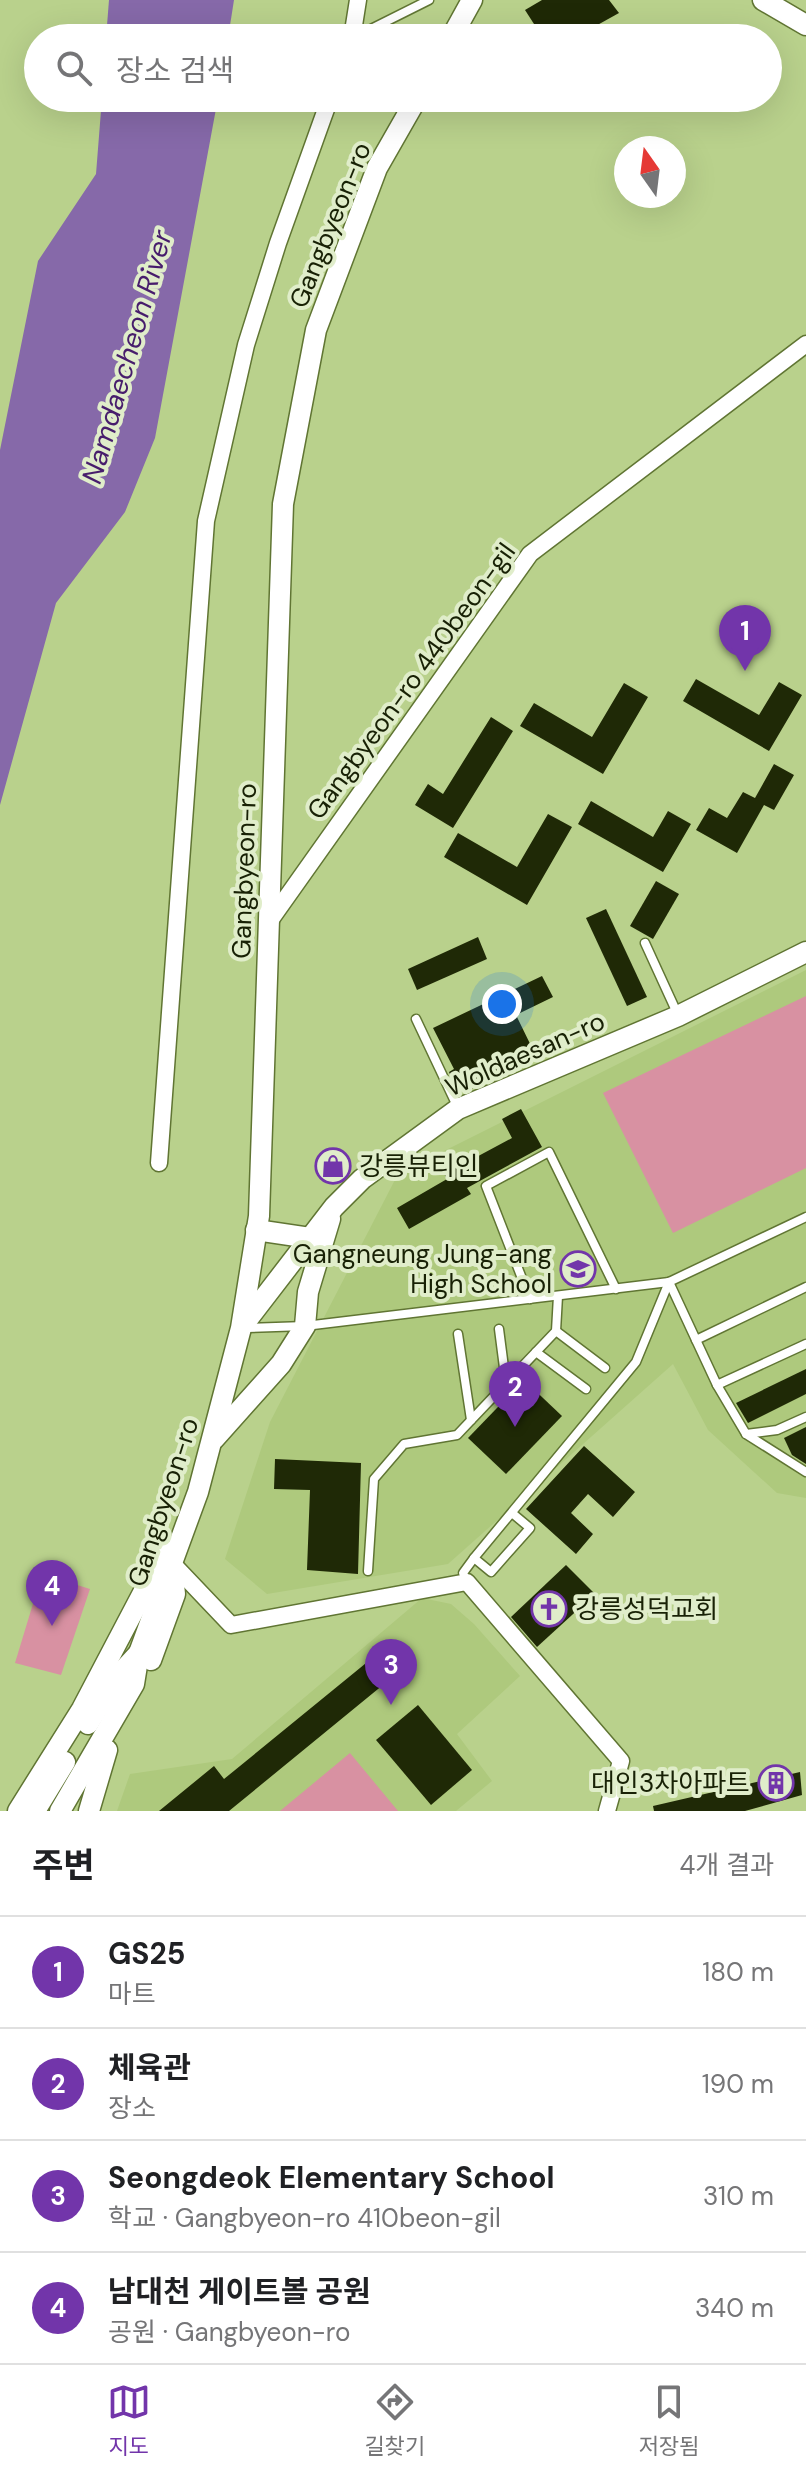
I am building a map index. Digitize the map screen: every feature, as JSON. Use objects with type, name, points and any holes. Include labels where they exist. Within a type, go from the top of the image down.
[{"type":"street","points":[[354,24],[358,0]]},
{"type":"street","points":[[459,24],[472,0]]},
{"type":"street","points":[[763,0],[806,25]]},
{"type":"street","points":[[159,1163],[206,521],[246,345],[278,243],[325,112]]},
{"type":"street","name":"Gangbyeon-ro","points":[[60,1811],[134,1684],[139,1653],[198,1492],[241,1328],[256,1230],[283,504],[316,330],[377,168],[409,112]]},
{"type":"street","name":"Gangbyeon-ro 440beon-gil","points":[[269,922],[530,554],[806,344]]},
{"type":"street","name":"Woldaesan-ro","points":[[241,1328],[334,1207],[390,1155],[458,1109],[678,1016],[806,952]]},
{"type":"street","points":[[213,1441],[281,1364],[305,1326],[308,1292],[334,1207]]},
{"type":"street","points":[[256,1230],[310,1238]]},
{"type":"street","points":[[18,1811],[82,1709],[114,1644],[198,1492]]},
{"type":"street","points":[[172,1563],[231,1625],[467,1582],[621,1761],[607,1811]]},
{"type":"street","points":[[68,1811],[106,1751],[150,1663],[175,1594],[172,1563]]},
{"type":"street","name":"Gangbyeon-ro","points":[[35,1811],[117,1677],[139,1653]]},
{"type":"street","points":[[89,1811],[106,1751]]},
{"type":"lane","points":[[380,24],[429,0]]},
{"type":"lane","points":[[645,943],[678,1016]]},
{"type":"lane","points":[[416,1019],[458,1109]]},
{"type":"lane","points":[[530,1299],[486,1186],[549,1152],[616,1289]]},
{"type":"lane","points":[[241,1328],[305,1326],[669,1282],[806,1217]]},
{"type":"lane","points":[[669,1282],[717,1385],[746,1434],[806,1472]]},
{"type":"lane","points":[[467,1582],[463,1573],[474,1558],[636,1362],[669,1282]]},
{"type":"lane","points":[[696,1340],[806,1287]]},
{"type":"lane","points":[[368,1571],[374,1479],[404,1444],[457,1435],[556,1331],[558,1296]]},
{"type":"lane","points":[[499,1329],[506,1383]]},
{"type":"lane","points":[[556,1331],[605,1368]]},
{"type":"lane","points":[[458,1334],[471,1420]]},
{"type":"lane","points":[[717,1385],[806,1344]]},
{"type":"lane","points":[[536,1352],[586,1389]]},
{"type":"lane","points":[[746,1434],[777,1430],[806,1417]]},
{"type":"lane","points":[[474,1558],[491,1572],[530,1528],[512,1513]]},
{"type":"shaded area","name":"Gangneung Jung-ang High School","points":[[806,970],[806,1498],[777,1493],[708,1430],[673,1364],[448,1564],[267,1594],[225,1559],[270,1422],[398,1174]]},
{"type":"shaded area","points":[[806,996],[806,1168],[673,1233],[603,1093]]},
{"type":"shaded area","points":[[42,1574],[90,1589],[61,1675],[15,1663]]},
{"type":"shaded area","points":[[422,1598],[451,1604],[474,1624],[520,1676],[457,1734],[492,1781],[456,1811],[117,1811],[130,1774],[232,1759]]},
{"type":"shaded area","points":[[350,1753],[398,1811],[280,1811]]},
{"type":"water","points":[[109,0],[234,0],[230,24],[107,24]]},
{"type":"water","name":"Namdaecheon River","points":[[101,112],[215,112],[155,438],[125,512],[56,603],[0,805],[0,450],[38,261],[96,174]]},
{"type":"building","points":[[542,0],[609,0],[619,13],[599,24],[534,24],[525,10]]},
{"type":"building","points":[[696,679],[759,715],[779,682],[802,695],[769,751],[683,701]]},
{"type":"building","points":[[624,683],[648,697],[603,774],[520,726],[534,703],[592,737]]},
{"type":"building","points":[[491,717],[513,731],[453,828],[415,805],[428,784],[443,794]]},
{"type":"building","points":[[774,764],[794,775],[774,810],[764,805],[737,853],[696,830],[709,808],[727,818],[743,792],[755,798]]},
{"type":"building","points":[[591,801],[653,837],[668,811],[691,824],[663,872],[578,824]]},
{"type":"building","points":[[548,814],[572,827],[527,905],[444,857],[458,833],[517,867]]},
{"type":"building","points":[[656,881],[679,894],[653,939],[630,926]]},
{"type":"building","points":[[606,909],[647,997],[627,1006],[586,918]]},
{"type":"building","points":[[478,937],[487,959],[417,990],[408,969]]},
{"type":"building","points":[[542,976],[553,997],[516,1015],[537,1058],[469,1090],[457,1089],[449,1072],[454,1069],[433,1028]]},
{"type":"building","points":[[521,1109],[542,1147],[467,1188],[471,1194],[409,1229],[397,1208],[447,1179],[438,1163],[449,1157],[456,1168],[512,1138],[502,1119]]},
{"type":"building","points":[[806,1369],[806,1394],[748,1423],[736,1403]]},
{"type":"building","points":[[524,1380],[562,1416],[506,1474],[468,1438]]},
{"type":"building","points":[[806,1427],[806,1464],[792,1455],[784,1438]]},
{"type":"building","points":[[584,1446],[635,1492],[613,1517],[588,1494],[571,1513],[593,1534],[576,1554],[526,1509]]},
{"type":"building","points":[[275,1459],[361,1463],[358,1574],[307,1570],[310,1490],[274,1489]]},
{"type":"building","name":"강릉성덕교회","points":[[566,1565],[595,1594],[537,1647],[511,1617]]},
{"type":"building","points":[[371,1659],[389,1680],[229,1811],[159,1811],[214,1766],[224,1779]]},
{"type":"building","points":[[418,1705],[472,1770],[431,1805],[376,1740]]},
{"type":"building","name":"대인3차아파트","points":[[800,1772],[802,1795],[745,1811],[654,1811],[653,1806]]},
{"type":"place","name":"GS25","points":[[745,671]]},
{"type":"place","name":"강릉뷰티인","points":[[333,1166]]},
{"type":"place","name":"Gangneung Jung-ang High School","points":[[578,1269]]},
{"type":"place","name":"체육관","points":[[515,1427]]},
{"type":"place","name":"강릉성덕교회","points":[[549,1609]]},
{"type":"place","name":"남대천 게이트볼 공원","points":[[52,1626]]},
{"type":"place","name":"Seongdeok Elementary School","points":[[391,1705]]},
{"type":"place","name":"대인3차아파트","points":[[776,1783]]}]
